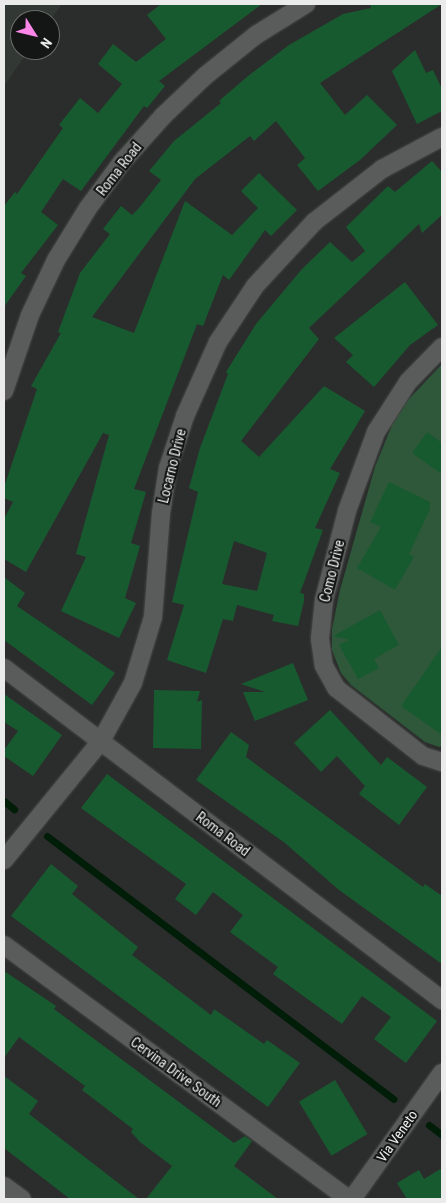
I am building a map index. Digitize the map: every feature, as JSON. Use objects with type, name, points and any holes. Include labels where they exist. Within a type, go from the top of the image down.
[{"type":"street","name":"Roma Road","points":[[4,391],[30,315],[56,260],[88,208],[122,162],[163,116],[205,76],[256,35],[306,4]]},
{"type":"street","name":"Locarno Drive","points":[[4,860],[101,741],[133,684],[144,656],[153,617],[160,513],[168,468],[185,416],[218,342],[256,286],[314,222],[382,169],[442,137]]},
{"type":"street","name":"Como Drive","points":[[442,347],[408,382],[376,432],[347,511],[324,600],[320,638],[324,666],[336,688],[422,756],[442,762]]},
{"type":"street","name":"Roma Road","points":[[4,668],[442,1000]]},
{"type":"street","name":"Cervina Drive South","points":[[4,945],[348,1199]]},
{"type":"street","name":"Via Veneto","points":[[352,1199],[442,1073]]},
{"type":"street","points":[[4,1186],[22,1199]]},
{"type":"shaded area","points":[[4,4],[62,4],[58,10],[10,10],[10,60],[22,60],[4,86]]},
{"type":"green space","points":[[442,364],[442,746],[439,747],[425,742],[351,685],[341,673],[332,650],[332,629],[340,590],[375,467],[392,425],[408,400]]},
{"type":"building","points":[[161,4],[262,4],[159,81],[165,86],[147,108],[144,106],[81,191],[63,179],[41,212],[58,225],[21,273],[26,276],[4,307],[4,206],[15,192],[17,194],[63,128],[59,125],[80,98],[98,113],[122,84],[98,64],[113,44],[136,62],[166,39],[147,15]]},
{"type":"building","points":[[370,4],[442,4],[320,83],[345,115],[367,95],[397,125],[360,160],[318,191],[297,165],[305,158],[276,121],[254,141],[250,136],[195,179],[92,317],[134,333],[185,201],[232,235],[258,208],[241,191],[259,173],[297,210],[271,236],[265,230],[229,280],[223,275],[203,326],[197,324],[134,489],[146,492],[131,543],[140,546],[125,598],[136,603],[119,638],[61,611],[86,557],[76,554],[109,435],[103,433],[26,572],[4,559],[4,519],[13,502],[4,498],[4,487],[37,389],[31,386],[61,333],[58,332],[80,273],[110,234],[103,229],[121,206],[132,215],[139,208],[161,180],[149,171],[174,141],[221,103],[219,101],[248,76],[289,45],[343,14],[371,8]]},
{"type":"building","points":[[415,50],[426,73],[433,70],[442,89],[442,111],[417,124],[392,71]]},
{"type":"building","points":[[432,161],[442,172],[442,215],[422,233],[419,224],[309,328],[319,339],[241,441],[259,457],[324,386],[365,411],[330,469],[340,473],[315,528],[323,530],[300,593],[304,594],[304,601],[298,626],[272,621],[274,615],[237,605],[233,621],[223,619],[206,673],[167,660],[184,605],[172,602],[198,492],[189,488],[200,448],[228,374],[226,372],[256,324],[302,269],[330,242],[352,262],[365,251],[346,227],[388,186],[395,192]],"holes":[[[234,541],[267,553],[257,591],[222,584]]]},
{"type":"building","points":[[405,282],[438,325],[410,345],[374,387],[346,362],[353,355],[334,338]]},
{"type":"building","points":[[427,432],[442,443],[442,474],[412,453]]},
{"type":"building","points":[[389,482],[430,502],[430,509],[409,554],[414,557],[395,590],[357,568],[381,527],[370,522]]},
{"type":"building","points":[[4,577],[25,593],[17,606],[115,673],[92,705],[4,640]]},
{"type":"building","points":[[380,610],[399,645],[374,659],[379,668],[358,679],[339,645],[349,640],[333,636]]},
{"type":"building","points":[[442,647],[442,735],[401,706]]},
{"type":"building","points":[[293,663],[308,700],[255,721],[243,692],[265,692],[241,684]]},
{"type":"building","points":[[154,690],[200,691],[197,702],[202,700],[201,749],[153,748]]},
{"type":"building","points":[[4,694],[62,735],[33,776],[4,756],[4,750],[18,731],[4,722]]},
{"type":"building","points":[[330,710],[381,765],[387,757],[427,787],[399,825],[359,794],[365,786],[337,756],[321,772],[294,743]]},
{"type":"building","points":[[231,732],[249,745],[246,757],[423,887],[425,884],[442,896],[442,964],[339,890],[285,843],[196,780]]},
{"type":"building","points":[[107,774],[437,1021],[406,1063],[374,1039],[391,1017],[362,996],[342,1024],[273,974],[278,967],[230,932],[243,915],[213,892],[196,915],[175,899],[186,884],[81,808]]},
{"type":"building","points":[[51,864],[78,886],[72,894],[138,947],[132,955],[211,1015],[214,1009],[264,1044],[267,1040],[300,1063],[268,1107],[11,916]]},
{"type":"building","points":[[4,971],[56,1006],[54,1009],[234,1143],[245,1136],[252,1141],[234,1166],[278,1199],[146,1199],[172,1166],[140,1142],[131,1132],[133,1129],[82,1090],[85,1086],[19,1037],[4,1058]]},
{"type":"building","points":[[4,1076],[38,1101],[29,1114],[139,1199],[70,1199],[4,1148]]},
{"type":"building","points":[[335,1080],[367,1134],[331,1156],[299,1102]]},
{"type":"building","points":[[442,1168],[442,1199],[407,1199],[397,1183],[419,1170],[424,1179]]},
{"type":"waterway","points":[[4,801],[14,809]]},
{"type":"waterway","points":[[47,836],[394,1099]]},
{"type":"waterway","points":[[429,1125],[442,1135]]}]
